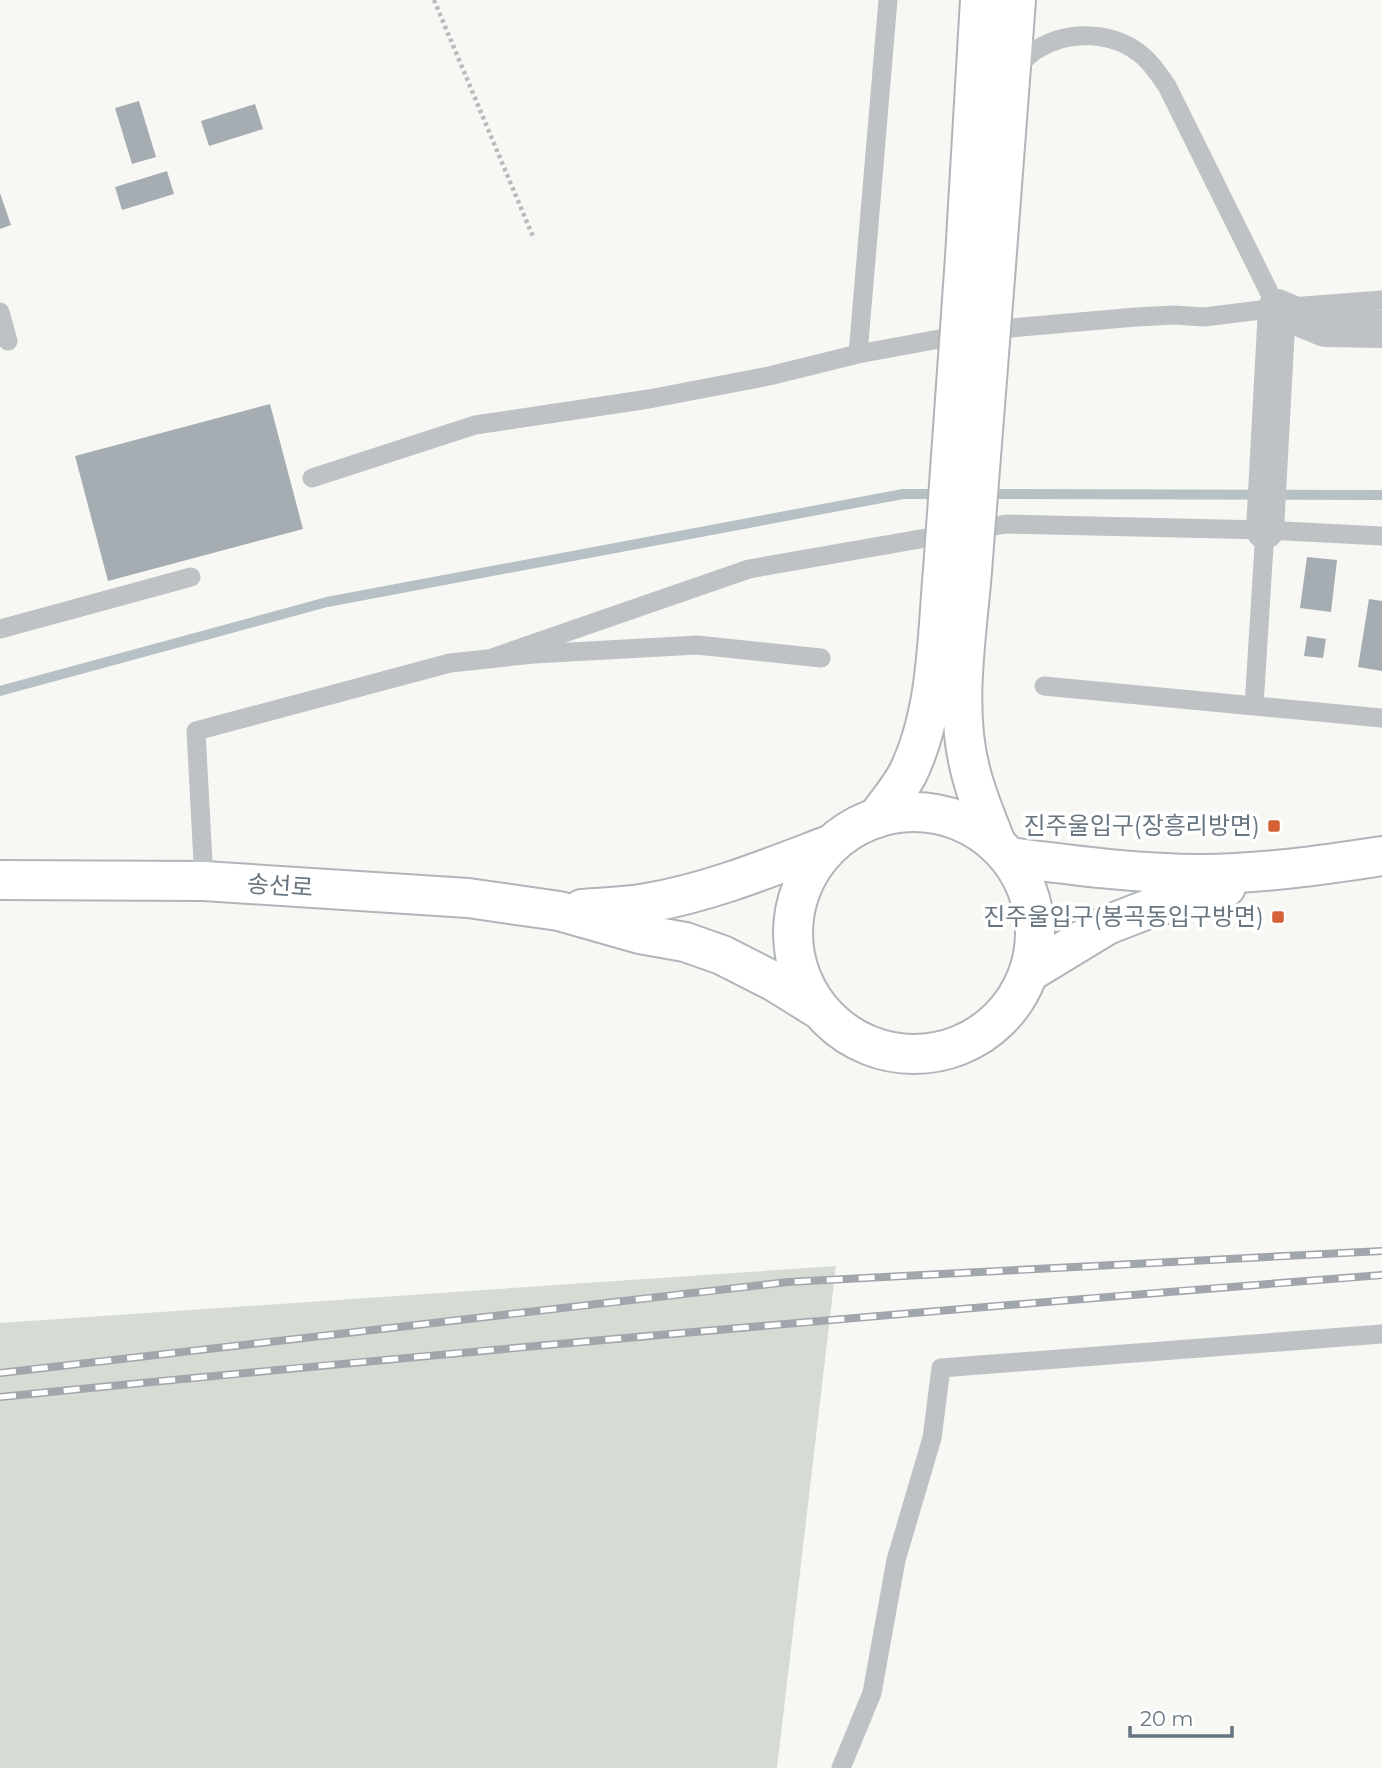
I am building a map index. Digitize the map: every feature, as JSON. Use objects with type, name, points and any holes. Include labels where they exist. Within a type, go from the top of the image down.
[{"type":"main road","points":[[980,261],[1011,74],[1016,0]]},
{"type":"main road","points":[[559,911],[640,934],[685,942],[722,955],[775,982],[820,1010],[839,1028],[873,1047],[899,1053],[928,1053],[959,1045],[987,1029],[1010,1006],[1028,973],[1035,947],[1034,915],[1025,884],[1003,851],[981,805],[969,768],[964,731],[957,571],[980,261],[978,8]]},
{"type":"main road","points":[[877,818],[907,775],[924,734],[957,571]]},
{"type":"main road","points":[[559,911],[643,904],[735,881],[832,844],[860,825],[877,818],[909,812],[941,815],[971,826],[1003,851],[1098,869],[1203,874],[1320,865],[1382,856]]},
{"type":"main road","points":[[820,1010],[806,988],[796,964],[793,925],[798,899],[808,875],[832,844]]},
{"type":"main road","points":[[1028,973],[1107,925],[1150,908],[1320,865]]},
{"type":"main road","name":"송선로","points":[[0,880],[205,881],[468,898],[559,911]]},
{"type":"street","points":[[1265,530],[1277,308],[1325,328],[1382,329]]},
{"type":"lane","points":[[859,354],[888,0]]},
{"type":"lane","points":[[1011,74],[1035,50],[1073,36],[1091,35],[1109,39],[1143,56],[1167,86],[1277,308]]},
{"type":"lane","points":[[312,478],[475,425],[676,394],[769,376],[859,354],[988,330],[1136,317],[1204,317],[1382,300]]},
{"type":"lane","points":[[0,312],[8,341]]},
{"type":"lane","points":[[489,659],[749,569],[1006,524],[1265,530],[1382,536]]},
{"type":"lane","points":[[1254,706],[1265,530]]},
{"type":"lane","points":[[0,629],[191,577]]},
{"type":"lane","points":[[205,881],[196,731],[450,663],[534,654],[697,645],[821,658]]},
{"type":"lane","points":[[1044,687],[1382,718]]},
{"type":"lane","points":[[841,1768],[872,1693],[896,1560],[933,1438],[941,1368],[1382,1334]]},
{"type":"path","points":[[434,0],[534,239]]},
{"type":"shaded area","points":[[836,1266],[777,1768],[0,1768],[0,1323]]},
{"type":"building","points":[[139,101],[156,157],[132,164],[115,108]]},
{"type":"building","points":[[255,104],[263,129],[209,146],[201,121]]},
{"type":"building","points":[[167,171],[174,194],[122,210],[115,187]]},
{"type":"building","points":[[0,193],[11,225],[0,229]]},
{"type":"building","points":[[270,404],[303,529],[108,581],[75,456]]},
{"type":"building","points":[[1307,557],[1337,560],[1331,612],[1300,608]]},
{"type":"building","points":[[1369,599],[1382,601],[1382,671],[1358,667]]},
{"type":"building","points":[[1307,636],[1326,639],[1323,658],[1304,656]]},
{"type":"waterway","points":[[0,691],[327,602],[903,494],[941,494]]},
{"type":"waterway","points":[[985,494],[1382,495]]},
{"type":"railway","points":[[0,1373],[788,1282],[1382,1251]]},
{"type":"railway","points":[[0,1397],[691,1332],[1382,1275]]},
{"type":"place","name":"진주울입구(장흥리방면)","points":[[1274,826]]},
{"type":"place","name":"진주울입구(봉곡동입구방면)","points":[[1278,917]]}]
